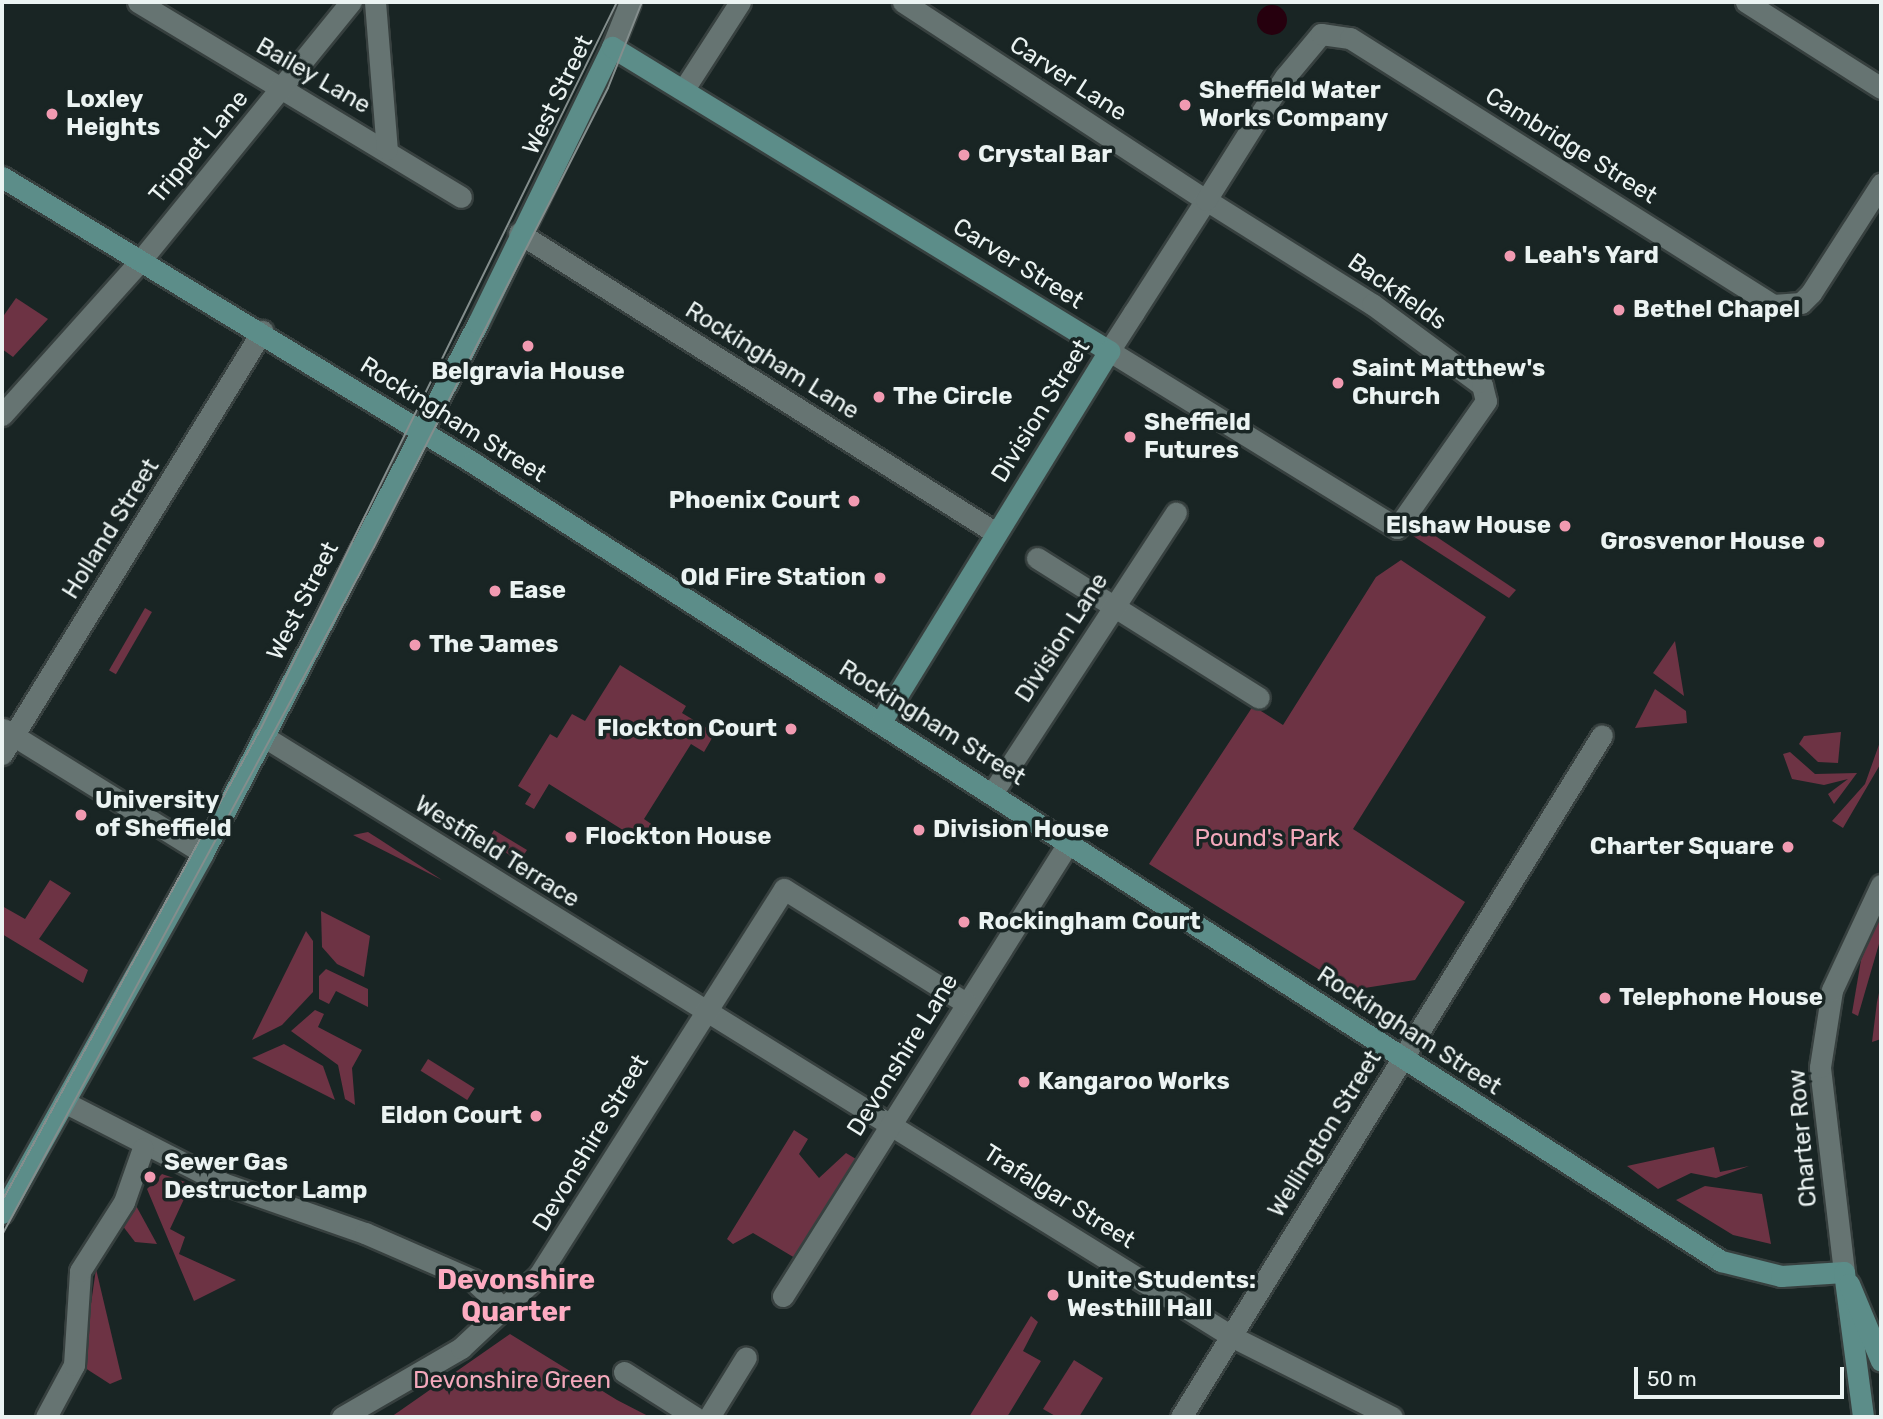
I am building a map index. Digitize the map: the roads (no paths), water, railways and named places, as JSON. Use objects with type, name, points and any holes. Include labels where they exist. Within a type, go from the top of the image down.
[{"type":"street","name":"Bailey Lane","points":[[138,2],[461,197]]},
{"type":"street","name":"Trippet Lane","points":[[2,415],[141,260],[351,2]]},
{"type":"street","points":[[374,2],[387,150]]},
{"type":"street","name":"West Street","points":[[2,1210],[203,853],[519,233],[611,47],[629,2]]},
{"type":"street","points":[[684,89],[740,2]]},
{"type":"street","name":"Carver Lane","points":[[902,2],[1206,200]]},
{"type":"street","points":[[1746,2],[1881,88]]},
{"type":"street","name":"Division Street","points":[[881,722],[1109,351],[1206,200],[1307,46],[1327,33]]},
{"type":"street","name":"Cambridge Street","points":[[1327,33],[1350,38],[1773,305],[1786,308],[1811,293],[1881,184]]},
{"type":"street","name":"Carver Street","points":[[611,47],[684,89],[1397,528]]},
{"type":"street","name":"Rockingham Street","points":[[2,177],[262,331],[420,430],[993,792],[1402,1059],[1721,1261],[1781,1276],[1844,1272]]},
{"type":"street","name":"Backfields","points":[[1206,200],[1372,304],[1482,385],[1486,401],[1397,528]]},
{"type":"street","name":"Rockingham Lane","points":[[519,233],[996,533]]},
{"type":"street","name":"Holland Street","points":[[2,754],[8,732],[262,331]]},
{"type":"street","name":"Division Lane","points":[[993,792],[1176,512]]},
{"type":"street","points":[[1037,558],[1259,698]]},
{"type":"street","points":[[8,732],[203,853]]},
{"type":"street","name":"Wellington Street","points":[[1181,1417],[1602,735]]},
{"type":"street","name":"Westfield Terrace","points":[[263,736],[705,1007]]},
{"type":"street","name":"Devonshire Lane","points":[[783,1296],[1069,842]]},
{"type":"street","name":"Charter Row","points":[[1863,1417],[1820,1067],[1832,990],[1881,885]]},
{"type":"street","points":[[705,1007],[784,889],[967,1003]]},
{"type":"street","name":"Trafalgar Street","points":[[705,1007],[1231,1336],[1392,1417]]},
{"type":"street","name":"Devonshire Street","points":[[342,1417],[461,1348],[504,1310],[552,1258],[705,1007]]},
{"type":"street","points":[[64,1102],[143,1148],[473,1280],[504,1310]]},
{"type":"street","points":[[46,1417],[74,1364],[80,1270],[124,1202],[143,1148]]},
{"type":"street","name":"Charter Row","points":[[1844,1272],[1881,1360]]},
{"type":"street","points":[[709,1417],[746,1357]]},
{"type":"street","points":[[624,1372],[695,1417]]},
{"type":"tram line","points":[[2,1201],[261,728],[617,2]]},
{"type":"tram line","points":[[2,1235],[374,547],[608,88],[642,2]]},
{"type":"place","name":"Sheffield Water Works Company","points":[[1185,105]]},
{"type":"place","name":"Loxley Heights","points":[[52,114]]},
{"type":"place","name":"Crystal Bar","points":[[964,155]]},
{"type":"place","name":"Leah's Yard","points":[[1510,256]]},
{"type":"place","name":"Bethel Chapel","points":[[1619,310]]},
{"type":"place","name":"Belgravia House","points":[[528,346]]},
{"type":"place","name":"Saint Matthew's Church","points":[[1338,383]]},
{"type":"place","name":"The Circle","points":[[879,397]]},
{"type":"place","name":"Sheffield Futures","points":[[1130,437]]},
{"type":"place","name":"Phoenix Court","points":[[854,501]]},
{"type":"place","name":"Elshaw House","points":[[1565,526]]},
{"type":"place","name":"Grosvenor House","points":[[1819,542]]},
{"type":"place","name":"Old Fire Station","points":[[880,578]]},
{"type":"place","name":"Ease","points":[[495,591]]},
{"type":"place","name":"The James","points":[[415,645]]},
{"type":"place","name":"Flockton Court","points":[[791,729]]},
{"type":"place","name":"University of Sheffield","points":[[81,815]]},
{"type":"place","name":"Division House","points":[[919,830]]},
{"type":"place","name":"Flockton House","points":[[571,837]]},
{"type":"place","name":"Charter Square","points":[[1788,847]]},
{"type":"place","name":"Rockingham Court","points":[[964,922]]},
{"type":"place","name":"Telephone House","points":[[1605,998]]},
{"type":"place","name":"Kangaroo Works","points":[[1024,1082]]},
{"type":"place","name":"Eldon Court","points":[[536,1116]]},
{"type":"place","name":"Sewer Gas Destructor Lamp","points":[[150,1177]]},
{"type":"place","name":"Unite Students: Westhill Hall","points":[[1053,1295]]},
{"type":"district","name":"Devonshire Quarter","points":[[516,1296]]},
{"type":"park label","name":"Pound's Park","points":[[1267,839]]},
{"type":"park label","name":"Devonshire Green","points":[[512,1381]]}]
